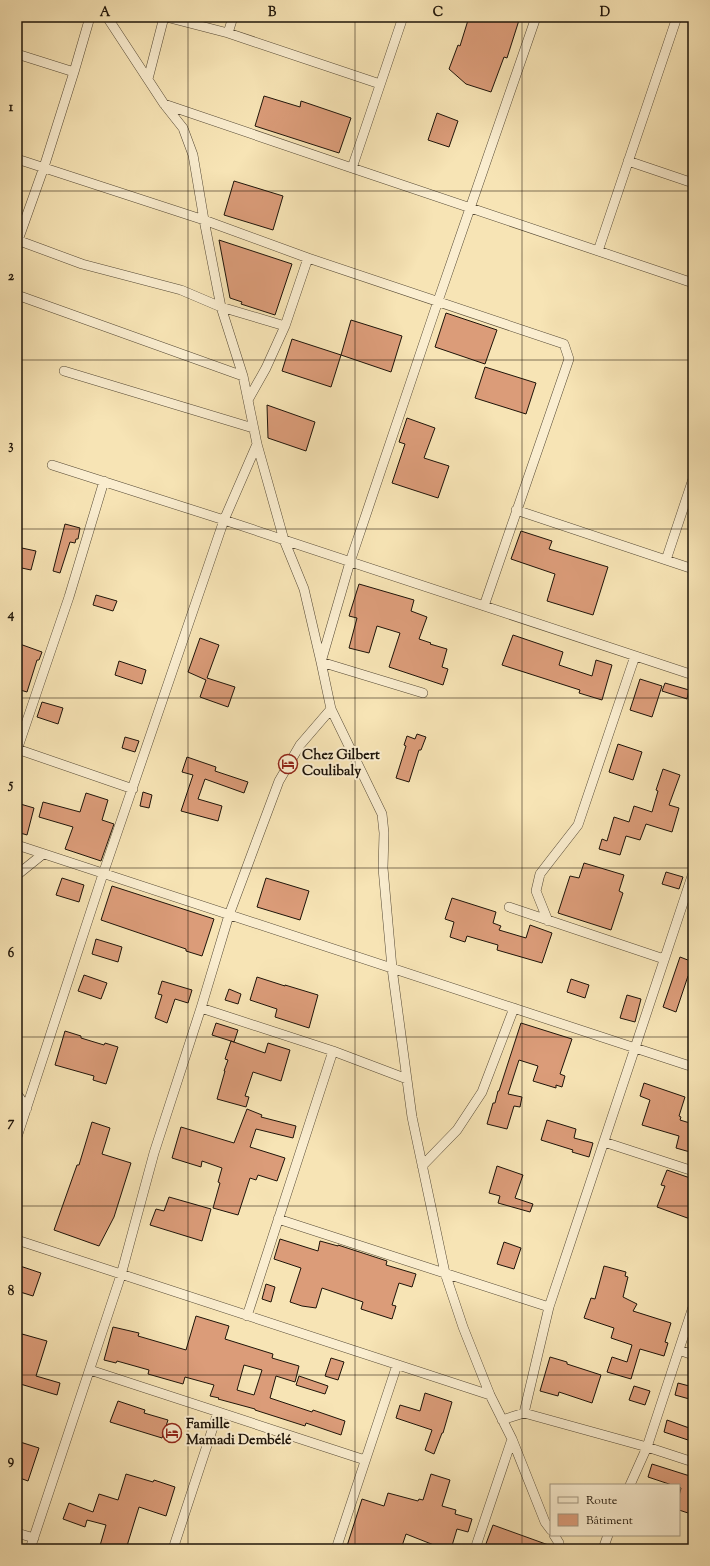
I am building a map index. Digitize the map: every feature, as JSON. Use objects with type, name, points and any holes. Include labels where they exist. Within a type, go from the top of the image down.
[{"type":"street","points":[[90,17],[44,167],[17,241],[82,264],[181,290],[221,307],[285,326]]},
{"type":"street","points":[[107,17],[164,104],[183,128],[193,155],[221,307],[243,376],[253,428],[284,540],[304,589],[331,709],[382,814],[384,833],[383,868],[392,968],[412,1117],[445,1274],[463,1327],[490,1395],[512,1439],[545,1522],[550,1529]]},
{"type":"street","points":[[148,79],[165,17],[228,33],[380,84]]},
{"type":"street","points":[[228,33],[233,17]]},
{"type":"street","points":[[352,168],[403,17]]},
{"type":"street","points":[[321,662],[350,562],[536,17]]},
{"type":"street","points":[[598,251],[676,17]]},
{"type":"street","points":[[17,54],[74,72]]},
{"type":"street","points":[[164,104],[693,283]]},
{"type":"street","points":[[17,158],[204,220],[308,258],[564,344],[569,359],[484,606]]},
{"type":"street","points":[[628,161],[693,183]]},
{"type":"street","points":[[248,400],[266,368],[285,326],[308,258]]},
{"type":"street","points":[[17,295],[243,376]]},
{"type":"street","points":[[64,371],[253,428]]},
{"type":"street","points":[[17,1137],[103,874],[224,520],[257,444]]},
{"type":"street","points":[[52,465],[693,674]]},
{"type":"street","points":[[666,560],[693,479]]},
{"type":"street","points":[[104,481],[69,596],[17,750],[133,788]]},
{"type":"street","points":[[516,510],[693,569]]},
{"type":"street","points":[[548,921],[536,891],[540,874],[578,825],[635,656]]},
{"type":"street","points":[[321,662],[424,693]]},
{"type":"street","points":[[30,1549],[121,1274],[154,1153],[201,1008],[229,915],[279,781],[300,745],[331,709]]},
{"type":"street","points":[[17,845],[693,1067]]},
{"type":"street","points":[[17,875],[43,854]]},
{"type":"street","points":[[524,1413],[549,1308],[693,873]]},
{"type":"street","points":[[509,908],[664,960]]},
{"type":"street","points":[[201,1008],[333,1051],[407,1079]]},
{"type":"street","points":[[422,1166],[457,1130],[482,1092],[514,1008]]},
{"type":"street","points":[[247,1316],[333,1051]]},
{"type":"street","points":[[17,1094],[27,1108]]},
{"type":"street","points":[[604,1142],[693,1171]]},
{"type":"street","points":[[278,1219],[549,1308]]},
{"type":"street","points":[[17,1240],[490,1395]]},
{"type":"street","points":[[630,1484],[647,1447],[693,1307]]},
{"type":"street","points":[[679,1350],[693,1355]]},
{"type":"street","points":[[336,1549],[397,1365]]},
{"type":"street","points":[[90,1370],[365,1460]]},
{"type":"street","points":[[173,1549],[218,1412]]},
{"type":"street","points":[[502,1420],[524,1413],[647,1447],[693,1462]]},
{"type":"street","points":[[475,1549],[512,1439]]},
{"type":"street","points":[[17,1533],[34,1538]]},
{"type":"street","points":[[555,1536],[560,1543],[560,1549]]},
{"type":"street","points":[[603,1549],[608,1536]]},
{"type":"building","points":[[469,17],[520,17],[507,58],[504,57],[491,92],[466,84],[449,69],[458,45],[460,46]]},
{"type":"building","points":[[264,96],[300,107],[301,101],[351,118],[339,153],[255,126]]},
{"type":"building","points":[[437,113],[458,121],[449,147],[428,140]]},
{"type":"building","points":[[234,181],[283,196],[273,230],[224,215]]},
{"type":"building","points":[[219,240],[292,264],[275,315],[241,304],[242,302],[230,298]]},
{"type":"building","points":[[446,313],[497,330],[485,364],[435,347]]},
{"type":"building","points":[[351,320],[402,336],[391,372],[341,355]]},
{"type":"building","points":[[292,339],[341,355],[331,387],[282,371]]},
{"type":"building","points":[[485,367],[536,383],[526,414],[475,398]]},
{"type":"building","points":[[267,405],[315,422],[306,451],[268,438]]},
{"type":"building","points":[[407,418],[435,428],[424,458],[449,466],[438,498],[392,483],[405,444],[399,442]]},
{"type":"building","points":[[65,524],[80,528],[78,539],[76,539],[75,543],[70,542],[60,573],[53,571]]},
{"type":"building","points":[[521,531],[552,541],[549,549],[608,567],[593,615],[547,601],[555,574],[511,559]]},
{"type":"building","points":[[17,547],[36,551],[31,570],[17,567]]},
{"type":"building","points":[[359,584],[414,600],[411,611],[427,617],[419,639],[447,649],[442,667],[448,669],[443,685],[389,667],[400,633],[377,626],[369,653],[349,648],[357,618],[349,616]]},
{"type":"building","points":[[96,595],[117,601],[113,611],[93,605]]},
{"type":"building","points":[[513,635],[563,652],[559,665],[592,676],[596,660],[612,665],[602,700],[579,693],[580,690],[502,665]]},
{"type":"building","points":[[200,638],[219,645],[207,678],[235,687],[228,707],[200,697],[206,680],[188,672]]},
{"type":"building","points":[[17,643],[42,652],[39,660],[37,660],[27,692],[17,689]]},
{"type":"building","points":[[119,661],[146,670],[142,684],[115,675]]},
{"type":"building","points":[[640,679],[662,686],[652,717],[630,710]]},
{"type":"building","points":[[665,683],[689,690],[687,699],[662,691]]},
{"type":"building","points":[[42,702],[63,708],[58,724],[37,717]]},
{"type":"building","points":[[417,734],[426,737],[421,750],[419,750],[409,782],[396,778],[406,746],[404,745],[407,736],[415,739]]},
{"type":"building","points":[[125,737],[139,741],[135,752],[122,748]]},
{"type":"building","points":[[618,744],[642,752],[633,780],[609,772]]},
{"type":"building","points":[[187,757],[216,767],[215,771],[248,782],[244,793],[205,779],[198,799],[222,806],[218,821],[181,811],[193,775],[182,772]]},
{"type":"building","points":[[663,769],[680,775],[669,805],[679,808],[672,832],[646,824],[640,840],[626,836],[620,855],[599,849],[602,839],[607,841],[614,817],[629,822],[634,806],[652,812],[658,791],[656,790]]},
{"type":"building","points":[[143,792],[152,795],[149,808],[140,806]]},
{"type":"building","points":[[86,793],[108,800],[102,820],[114,824],[101,861],[65,849],[73,827],[39,817],[43,802],[80,812]]},
{"type":"building","points":[[17,803],[34,808],[27,835],[17,832]]},
{"type":"building","points":[[584,863],[624,875],[619,891],[623,893],[611,930],[558,913],[570,876],[579,878]]},
{"type":"building","points":[[666,872],[683,877],[679,889],[662,884]]},
{"type":"building","points":[[62,878],[84,885],[79,902],[56,895]]},
{"type":"building","points":[[266,878],[309,891],[300,920],[257,907]]},
{"type":"building","points":[[112,886],[214,919],[202,956],[186,951],[186,949],[101,920]]},
{"type":"building","points":[[452,898],[496,912],[493,923],[501,926],[499,930],[526,938],[530,925],[552,933],[542,963],[497,950],[498,945],[467,936],[465,942],[450,937],[454,922],[445,919]]},
{"type":"building","points":[[96,939],[122,947],[118,962],[92,954]]},
{"type":"building","points":[[680,957],[693,962],[693,977],[688,976],[676,1012],[663,1007]]},
{"type":"building","points":[[84,975],[107,983],[101,999],[78,991]]},
{"type":"building","points":[[257,977],[318,995],[309,1028],[275,1017],[277,1009],[250,1000]]},
{"type":"building","points":[[571,979],[589,985],[585,998],[567,992]]},
{"type":"building","points":[[162,981],[192,990],[188,1003],[175,999],[167,1023],[155,1018],[162,995],[158,994]]},
{"type":"building","points":[[229,989],[241,994],[238,1004],[225,1000]]},
{"type":"building","points":[[627,995],[641,999],[635,1022],[620,1018]]},
{"type":"building","points":[[216,1023],[238,1030],[234,1042],[212,1035]]},
{"type":"building","points":[[521,1023],[572,1039],[560,1074],[565,1076],[562,1087],[556,1085],[556,1088],[533,1081],[538,1066],[519,1060],[508,1094],[522,1097],[520,1107],[514,1106],[507,1129],[487,1124]]},
{"type":"building","points":[[65,1031],[104,1045],[105,1043],[118,1047],[106,1084],[93,1080],[94,1076],[55,1065]]},
{"type":"building","points":[[231,1041],[265,1053],[268,1043],[290,1050],[281,1081],[253,1072],[245,1096],[249,1097],[246,1107],[217,1099],[228,1060],[225,1059]]},
{"type":"building","points":[[644,1083],[685,1097],[679,1116],[681,1117],[680,1120],[693,1124],[693,1143],[690,1152],[676,1148],[679,1136],[642,1125],[650,1100],[640,1096]]},
{"type":"building","points":[[247,1109],[262,1115],[261,1117],[296,1126],[293,1138],[256,1129],[250,1147],[285,1158],[277,1181],[258,1175],[256,1180],[250,1178],[238,1215],[213,1208],[220,1183],[218,1182],[222,1168],[202,1161],[201,1167],[172,1158],[181,1127],[234,1143]]},
{"type":"building","points":[[547,1120],[576,1129],[574,1138],[593,1143],[589,1157],[572,1152],[573,1150],[541,1140]]},
{"type":"building","points":[[92,1122],[110,1128],[102,1154],[131,1163],[114,1217],[99,1246],[54,1230],[77,1165],[79,1165]]},
{"type":"building","points":[[497,1166],[523,1175],[515,1198],[533,1204],[530,1212],[498,1203],[500,1196],[489,1193]]},
{"type":"building","points":[[667,1170],[693,1179],[693,1220],[657,1207],[665,1186],[661,1185]]},
{"type":"building","points":[[169,1197],[211,1209],[202,1241],[150,1225],[156,1209],[164,1211]]},
{"type":"building","points":[[280,1239],[318,1251],[320,1241],[338,1245],[387,1261],[386,1265],[416,1274],[412,1287],[399,1283],[392,1305],[396,1306],[392,1319],[361,1309],[363,1302],[322,1288],[316,1308],[290,1302],[301,1268],[274,1259]]},
{"type":"building","points":[[504,1242],[521,1248],[514,1269],[497,1264]]},
{"type":"building","points":[[17,1265],[41,1273],[33,1296],[17,1291]]},
{"type":"building","points":[[604,1266],[626,1272],[625,1276],[628,1277],[623,1297],[637,1304],[633,1311],[671,1323],[665,1342],[668,1343],[664,1356],[640,1349],[631,1379],[607,1372],[612,1357],[627,1362],[632,1345],[611,1338],[614,1328],[584,1318],[591,1298],[595,1299]]},
{"type":"building","points":[[266,1284],[275,1287],[271,1302],[262,1299]]},
{"type":"building","points":[[196,1316],[229,1326],[225,1339],[273,1354],[272,1358],[299,1366],[295,1382],[276,1376],[270,1398],[345,1421],[341,1435],[306,1423],[305,1426],[210,1396],[214,1385],[185,1377],[183,1384],[148,1374],[149,1370],[117,1361],[116,1363],[104,1360],[113,1327],[139,1333],[138,1336],[186,1350]],"holes":[[[244,1365],[262,1370],[254,1395],[237,1390]]]},
{"type":"building","points":[[22,1334],[47,1341],[36,1376],[60,1383],[57,1395],[17,1383],[17,1350]]},
{"type":"building","points":[[550,1357],[601,1375],[592,1403],[559,1392],[558,1396],[540,1391]]},
{"type":"building","points":[[331,1358],[344,1362],[338,1380],[325,1376]]},
{"type":"building","points":[[299,1376],[328,1386],[325,1394],[296,1385]]},
{"type":"building","points":[[678,1383],[693,1387],[693,1400],[675,1395]]},
{"type":"building","points":[[634,1386],[650,1391],[645,1405],[629,1400]]},
{"type":"building","points":[[425,1393],[452,1402],[443,1433],[434,1454],[425,1450],[432,1430],[396,1418],[400,1405],[420,1411]]},
{"type":"building","points":[[118,1401],[145,1410],[144,1413],[168,1420],[162,1438],[110,1422]]},
{"type":"building","points":[[667,1420],[692,1429],[688,1440],[664,1432]]},
{"type":"building","points":[[17,1441],[39,1448],[28,1481],[17,1477]]},
{"type":"building","points":[[652,1464],[693,1477],[693,1509],[691,1514],[680,1510],[680,1484],[669,1484],[648,1477]]},
{"type":"building","points":[[126,1474],[153,1482],[154,1480],[175,1487],[166,1516],[139,1507],[126,1549],[99,1549],[106,1525],[87,1520],[85,1527],[63,1519],[69,1503],[93,1512],[99,1494],[118,1500]]},
{"type":"building","points":[[431,1474],[450,1480],[442,1506],[456,1510],[455,1514],[472,1519],[468,1532],[457,1529],[451,1549],[444,1549],[406,1534],[401,1549],[346,1549],[362,1499],[384,1506],[388,1493],[418,1501],[419,1499],[423,1500]]},
{"type":"building","points":[[493,1525],[554,1547],[554,1549],[484,1549]]},
{"type":"place","name":"Chez Gilbert Coulibaly","points":[[288,764]]},
{"type":"place","name":"Famille Mamadi Dembélé","points":[[172,1433]]}]
